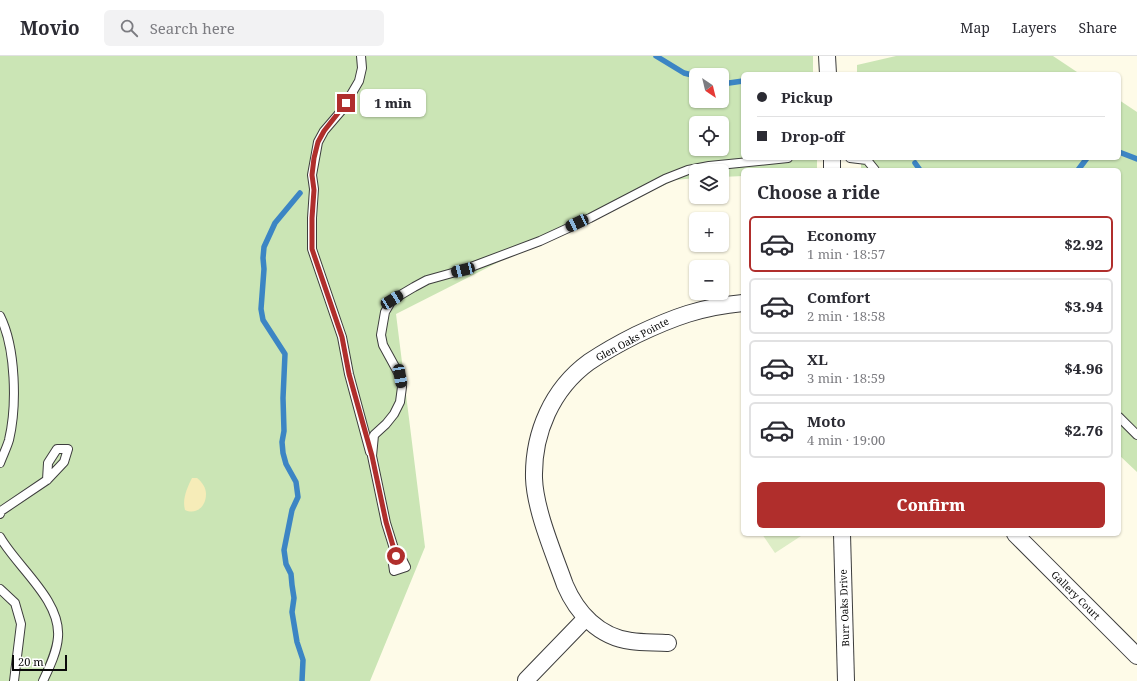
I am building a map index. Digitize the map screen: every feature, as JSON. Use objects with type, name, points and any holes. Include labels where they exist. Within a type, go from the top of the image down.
[{"type":"street","points":[[827,56],[828,72]]},
{"type":"street","name":"Glen Oaks Pointe","points":[[668,643],[630,641],[602,631],[579,611],[571,599],[536,499],[534,473],[537,442],[550,406],[565,385],[588,363],[625,341],[674,317],[699,310],[726,305],[741,304]]},
{"type":"street","name":"Burr Oaks Drive","points":[[842,536],[846,681]]},
{"type":"street","name":"Gallery Court","points":[[1017,536],[1137,656]]},
{"type":"street","points":[[526,680],[586,618]]},
{"type":"lane","points":[[361,56],[362,68],[359,81],[342,110],[324,131],[318,142],[312,175],[314,190],[312,249],[342,337],[349,374],[372,456],[386,522],[396,556],[394,564]]},
{"type":"lane","points":[[372,456],[374,435],[394,414],[400,402],[402,387],[400,376],[383,345],[381,335],[386,312],[392,300],[427,280],[463,270],[540,241],[590,218],[665,179],[709,166],[768,160]]},
{"type":"lane","points":[[867,160],[873,168]]},
{"type":"lane","points":[[0,316],[3,322],[13,363],[13,415],[9,441],[0,463]]},
{"type":"lane","points":[[1121,419],[1137,436]]},
{"type":"lane","points":[[0,514],[1,511],[47,480]]},
{"type":"lane","points":[[0,537],[46,597],[56,619],[58,637],[54,654],[43,681]]},
{"type":"lane","points":[[0,589],[15,604],[21,624],[14,681]]},
{"type":"green space","points":[[0,56],[813,56],[813,72],[741,72],[741,160],[817,160],[817,168],[741,168],[741,176],[729,177],[729,164],[689,164],[689,179],[675,180],[592,219],[540,241],[396,314],[425,547],[370,681],[0,681]]},
{"type":"green space","points":[[896,56],[1053,56],[1077,72],[857,72],[857,65]]},
{"type":"green space","points":[[1121,101],[1137,112],[1137,472],[1121,457],[1121,168],[861,168],[861,160],[1121,160]]},
{"type":"green space","points":[[763,536],[801,536],[775,553]]},
{"type":"sand","points":[[192,478],[197,478],[201,481],[206,492],[206,499],[204,503],[200,509],[196,511],[185,510],[184,506],[188,486]]},
{"type":"waterway","points":[[656,56],[684,73],[689,74]]},
{"type":"waterway","points":[[729,83],[741,81]]},
{"type":"waterway","points":[[1121,153],[1137,159]]},
{"type":"waterway","points":[[1080,168],[1086,160]]},
{"type":"waterway","points":[[915,163],[919,168]]},
{"type":"waterway","points":[[300,193],[275,223],[264,247],[261,309],[263,320],[285,354],[283,398],[284,431],[282,442],[286,464],[296,482],[298,497],[292,510],[284,550],[286,564],[291,574],[294,598],[292,612],[297,642],[303,660],[302,681]]},
{"type":"route","points":[[346,103],[324,131],[318,142],[314,158],[312,175],[314,190],[312,249],[318,271],[342,337],[349,374],[372,456],[386,522],[396,556]]}]
